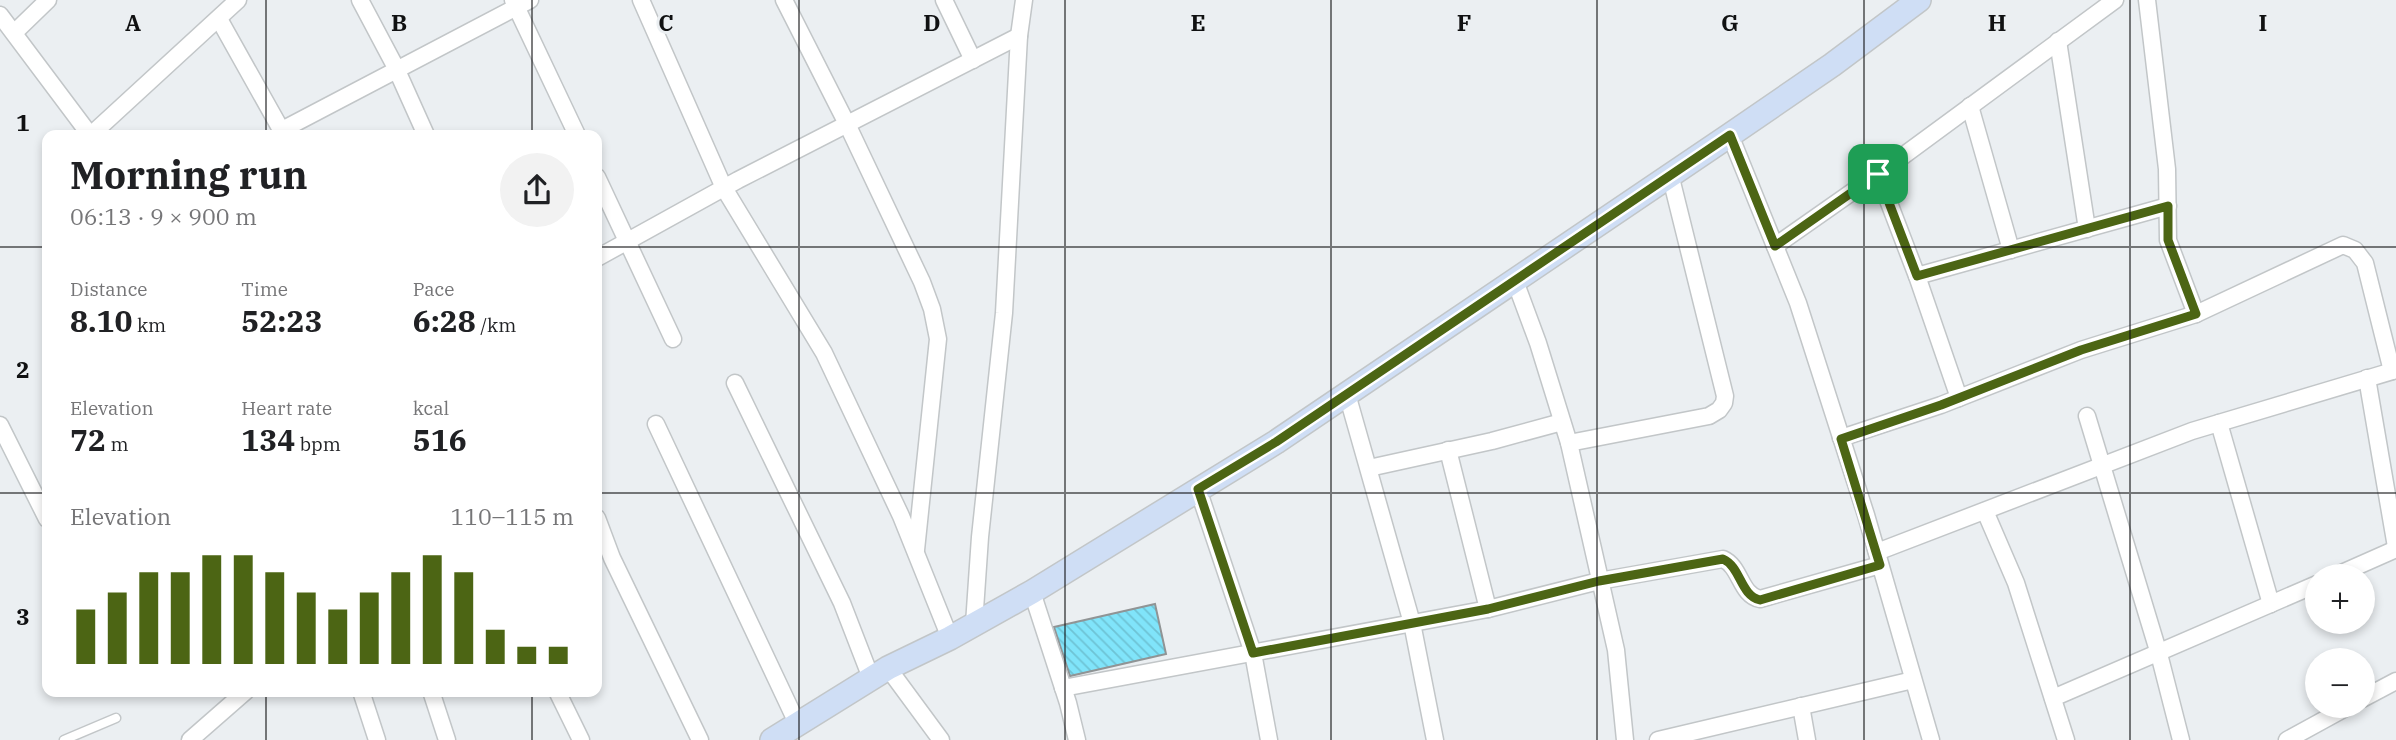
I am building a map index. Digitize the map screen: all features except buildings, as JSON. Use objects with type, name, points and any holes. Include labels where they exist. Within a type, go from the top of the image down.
[{"type":"street","points":[[15,32],[48,0]]},
{"type":"street","points":[[97,130],[238,0]]},
{"type":"street","points":[[360,0],[397,70],[424,130]]},
{"type":"street","points":[[641,0],[723,188],[824,353],[901,516],[950,638]]},
{"type":"street","points":[[784,0],[847,124],[922,282],[932,309],[938,339],[915,552]]},
{"type":"street","points":[[944,0],[973,60]]},
{"type":"street","points":[[975,624],[980,537],[1004,313],[1024,0]]},
{"type":"street","points":[[656,424],[787,733],[880,673],[1032,592],[1276,442],[1832,65],[1919,0]]},
{"type":"street","points":[[1775,246],[2115,0]]},
{"type":"street","points":[[2147,0],[2167,169],[2168,240],[2196,314]]},
{"type":"street","points":[[288,130],[520,2],[575,130]]},
{"type":"street","points":[[0,15],[87,130]]},
{"type":"street","points":[[219,19],[281,130]]},
{"type":"street","points":[[602,255],[723,188],[1020,36]]},
{"type":"street","points":[[2058,41],[2087,229]]},
{"type":"street","points":[[1970,106],[2011,250]]},
{"type":"street","points":[[1730,135],[1798,303],[1931,740]]},
{"type":"street","points":[[1569,443],[1709,416],[1724,403],[1718,363],[1670,174]]},
{"type":"street","points":[[1878,174],[1959,398]]},
{"type":"street","points":[[602,188],[673,339]]},
{"type":"street","points":[[1917,276],[2168,206]]},
{"type":"street","points":[[1063,688],[1488,609],[1599,581],[1723,559],[1733,566],[1748,593],[1760,600],[1878,559],[1985,511],[2219,423],[2394,371],[2365,263],[2355,250],[2343,245],[2196,314],[2081,350],[1959,398],[1841,439]]},
{"type":"street","points":[[1515,281],[1569,443],[1616,650],[1625,740]]},
{"type":"street","points":[[2361,564],[2396,548],[2367,379]]},
{"type":"street","points":[[735,383],[842,603],[880,673],[942,740]]},
{"type":"street","points":[[1347,394],[1412,623],[1435,740]]},
{"type":"street","points":[[2087,416],[2159,654],[2181,740]]},
{"type":"street","points":[[1369,468],[1562,422]]},
{"type":"street","points":[[2219,423],[2271,604]]},
{"type":"street","points":[[0,425],[42,509]]},
{"type":"street","points":[[1448,450],[1488,609]]},
{"type":"street","points":[[1198,489],[1253,653],[1269,740]]},
{"type":"street","points":[[1985,511],[2017,583],[2066,740]]},
{"type":"street","points":[[602,531],[612,558],[700,740]]},
{"type":"street","points":[[2053,698],[2305,589]]},
{"type":"street","points":[[1032,592],[1077,740]]},
{"type":"street","points":[[1658,740],[1913,680]]},
{"type":"street","points":[[2375,692],[2396,681]]},
{"type":"street","points":[[190,740],[239,697]]},
{"type":"street","points":[[363,697],[377,740]]},
{"type":"street","points":[[433,697],[447,740]]},
{"type":"street","points":[[560,697],[581,740]]},
{"type":"street","points":[[1801,706],[1807,740]]},
{"type":"street","points":[[2287,740],[2327,718]]},
{"type":"lane","points":[[64,740],[116,718]]},
{"type":"route","points":[[1730,135],[1775,246],[1878,174],[1917,276],[2168,206],[2168,240],[2196,314],[2081,350],[1941,405],[1841,439],[1880,565],[1760,600],[1748,593],[1733,566],[1723,559],[1599,581],[1488,609],[1253,653],[1198,489],[1276,442],[1730,135]]}]
